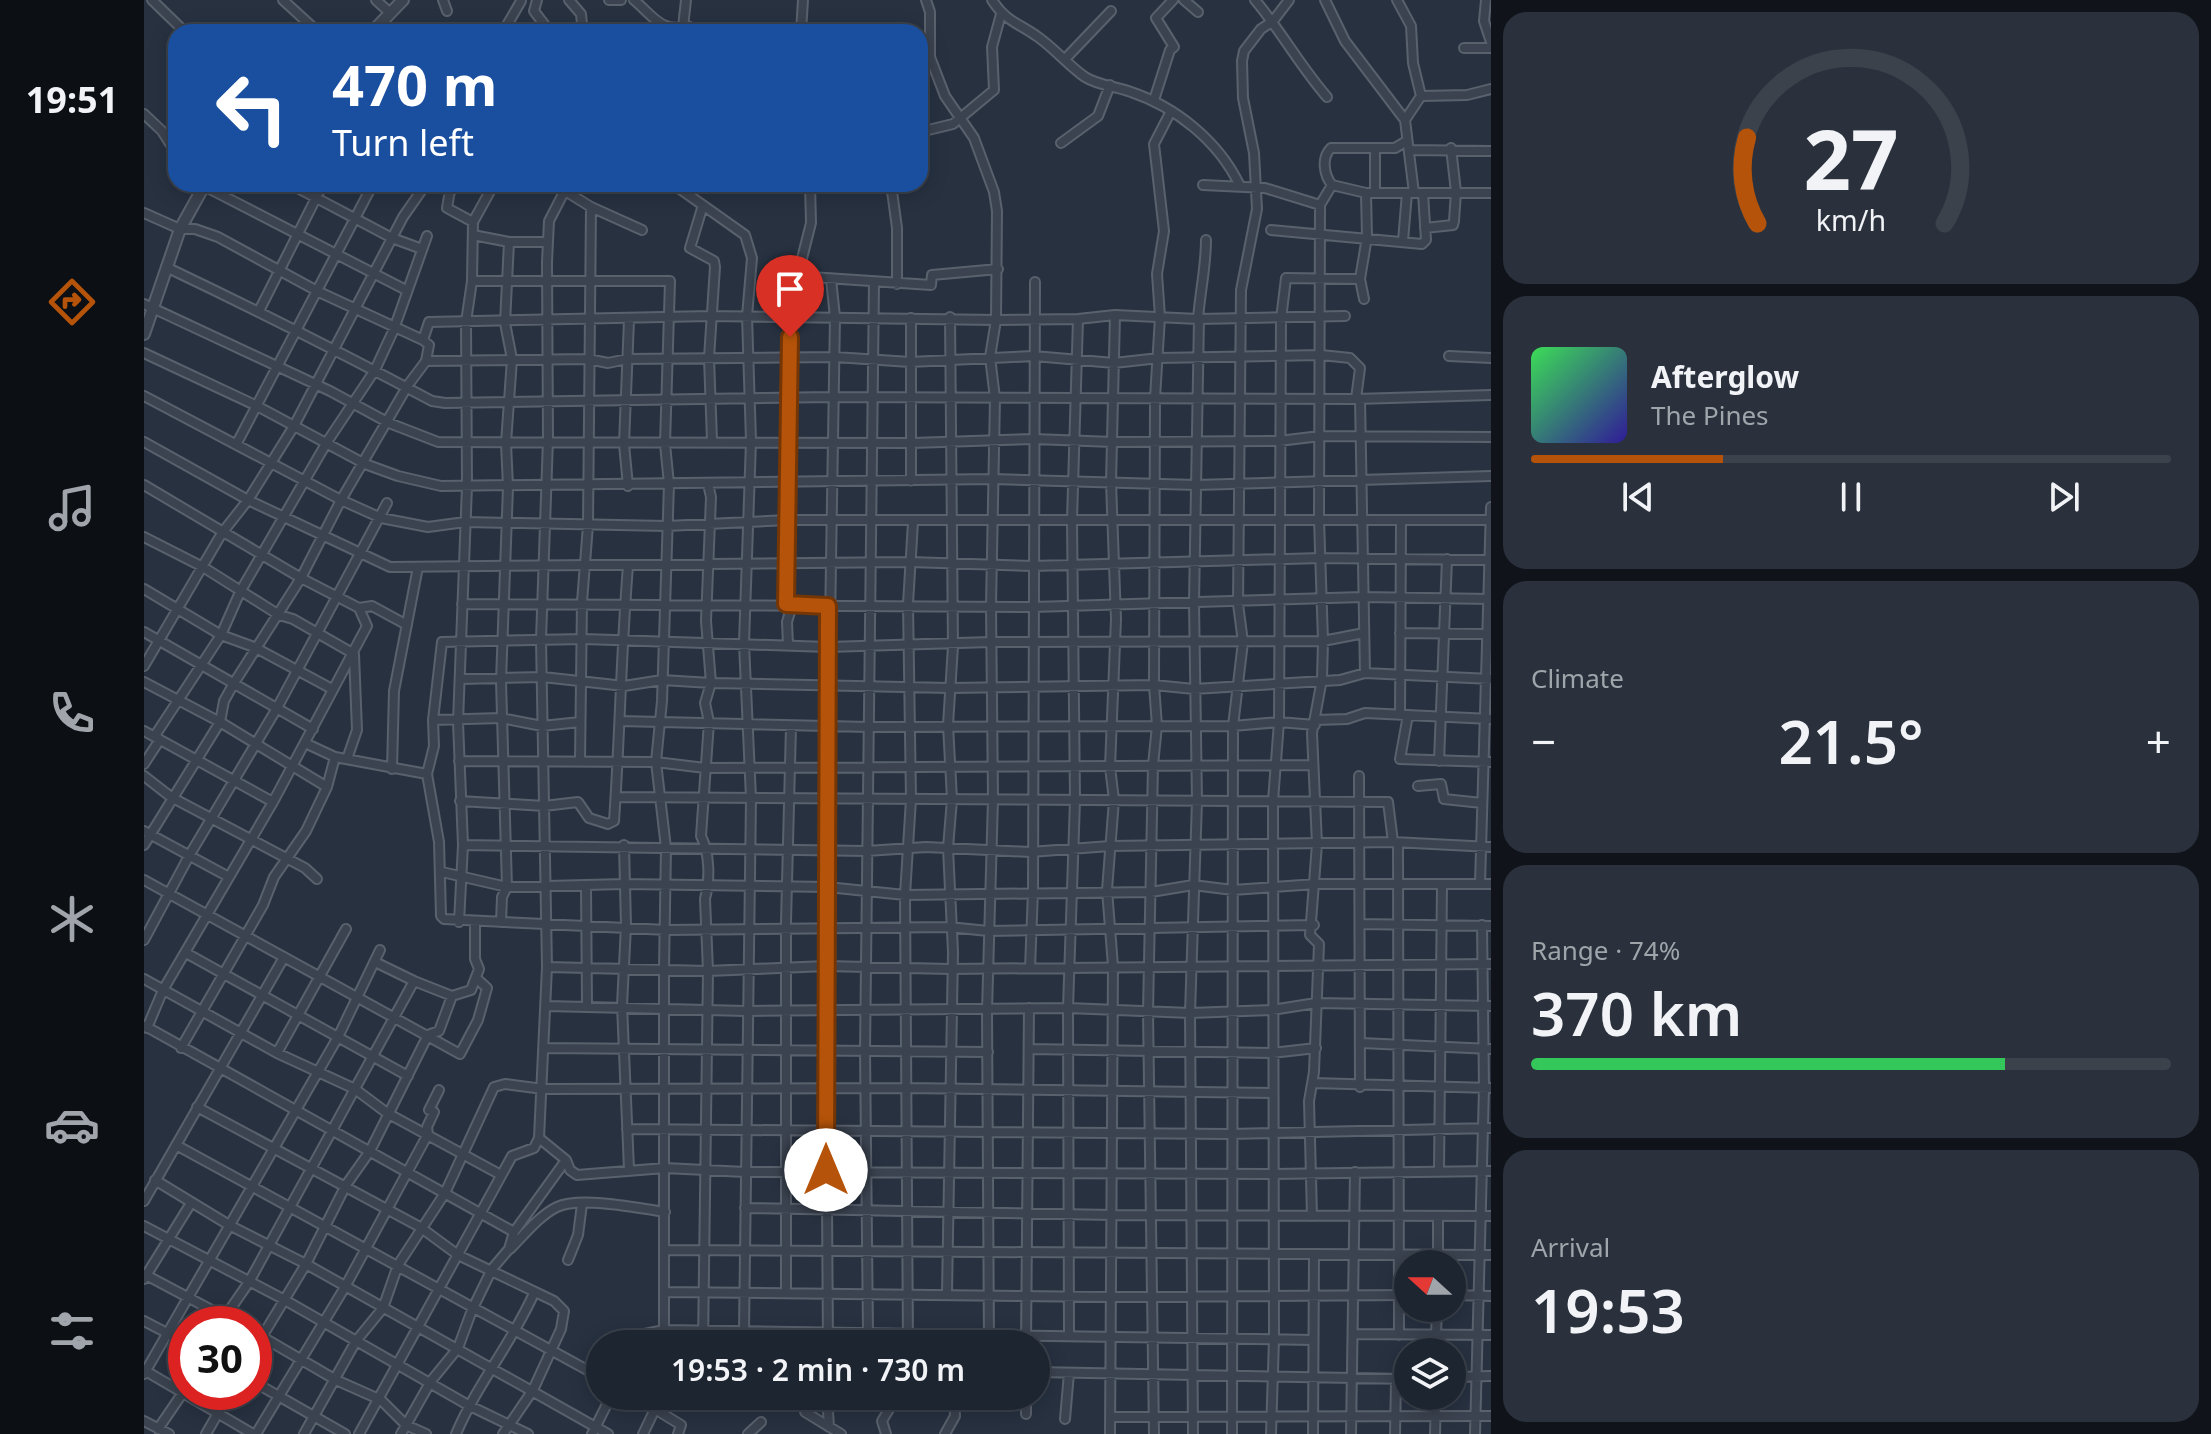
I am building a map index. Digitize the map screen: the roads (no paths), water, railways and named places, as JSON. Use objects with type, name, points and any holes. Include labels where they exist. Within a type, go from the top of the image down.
[{"type":"street","points":[[152,0],[177,24]]},
{"type":"street","points":[[283,0],[309,24]]},
{"type":"street","points":[[376,0],[389,12]]},
{"type":"street","points":[[379,24],[403,0]]},
{"type":"street","points":[[443,0],[447,11]]},
{"type":"street","points":[[507,24],[520,1],[536,0],[534,11],[544,24]]},
{"type":"street","points":[[569,0],[581,14],[582,24]]},
{"type":"street","points":[[609,0],[621,0]]},
{"type":"street","points":[[634,0],[658,24]]},
{"type":"street","points":[[683,24],[686,0]]},
{"type":"street","points":[[802,24],[803,0]]},
{"type":"street","points":[[926,0],[930,12],[928,30]]},
{"type":"street","points":[[992,0],[1001,14],[1066,58],[1087,78],[1154,100],[1170,113],[1186,119],[1212,142],[1239,184]]},
{"type":"street","points":[[1154,100],[1170,50],[1174,47],[1156,18],[1173,0]]},
{"type":"street","points":[[1184,0],[1198,12]]},
{"type":"street","points":[[1255,0],[1273,21],[1296,62],[1327,97]]},
{"type":"street","points":[[1232,1434],[1230,1092],[1233,726],[1240,688],[1243,642],[1238,604],[1238,399],[1243,316],[1241,290],[1257,209],[1254,153],[1243,98],[1242,61],[1244,51],[1289,0]]},
{"type":"street","points":[[1271,230],[1424,243],[1425,228],[1415,193],[1405,120],[1345,41],[1325,0]]},
{"type":"street","points":[[1464,48],[1491,45],[1484,21],[1486,0]]},
{"type":"street","points":[[1399,1],[1411,26],[1413,63],[1421,96],[1405,120]]},
{"type":"street","points":[[1066,58],[1111,11]]},
{"type":"street","points":[[928,131],[947,127],[995,88],[991,61],[995,27],[1001,14]]},
{"type":"street","points":[[928,62],[945,96],[974,138],[994,192],[998,269],[996,320],[990,357],[995,398],[991,566],[993,799],[987,1011],[989,1330]]},
{"type":"street","points":[[1061,143],[1098,116],[1110,85]]},
{"type":"street","points":[[1421,96],[1467,95],[1491,89]]},
{"type":"street","points":[[1154,1434],[1148,1012],[1153,765],[1157,726],[1154,641],[1158,439],[1155,398],[1160,317],[1157,262],[1164,231],[1154,144],[1170,113]]},
{"type":"street","points":[[144,114],[168,140]]},
{"type":"street","points":[[1491,151],[1408,146],[1331,148],[1327,152],[1326,177],[1332,185],[1370,193],[1491,193]]},
{"type":"street","points":[[1425,228],[1453,225],[1456,192],[1451,148]]},
{"type":"street","points":[[1364,299],[1360,279],[1375,149]]},
{"type":"street","points":[[1203,185],[1239,184],[1265,188],[1320,205]]},
{"type":"street","points":[[1312,1216],[1309,1133],[1319,963],[1319,944],[1310,935],[1314,925],[1317,844],[1313,765],[1323,641],[1319,519],[1320,205],[1332,185]]},
{"type":"street","points":[[144,334],[148,306],[180,229],[199,192]]},
{"type":"street","points":[[217,192],[406,290]]},
{"type":"street","points":[[307,192],[357,216],[392,238],[422,249]]},
{"type":"street","points":[[259,311],[320,192]]},
{"type":"street","points":[[237,443],[369,192]]},
{"type":"street","points":[[144,666],[222,533],[248,500],[294,426],[392,238],[421,192]]},
{"type":"street","points":[[450,192],[447,208],[473,222]]},
{"type":"street","points":[[459,922],[463,845],[458,722],[467,486],[466,322],[472,281],[473,222],[490,192]]},
{"type":"street","points":[[359,1434],[381,1400],[512,1156],[534,1148],[539,1138],[547,1006],[547,846],[542,762],[541,640],[546,567],[549,221],[564,192],[642,230]]},
{"type":"street","points":[[684,192],[733,223],[750,243],[747,316],[751,441],[748,604],[744,643],[751,798],[747,888],[749,970],[746,1011],[744,1330]]},
{"type":"street","points":[[788,645],[791,316],[796,276],[811,223],[810,192]]},
{"type":"street","points":[[892,192],[897,228],[897,284]]},
{"type":"street","points":[[1403,241],[1415,193]]},
{"type":"street","points":[[703,205],[690,248],[714,261],[709,358],[712,441]]},
{"type":"street","points":[[580,761],[579,682],[584,639],[582,602],[588,525],[591,283],[588,221],[591,207]]},
{"type":"street","points":[[144,213],[180,229],[195,229],[218,237],[319,292],[429,345],[426,361],[408,385],[389,423],[341,500],[279,615],[254,647],[224,701],[220,722],[197,762],[147,832],[144,845]]},
{"type":"street","points":[[473,235],[509,242],[548,242]]},
{"type":"street","points":[[159,741],[156,734],[221,635],[240,592],[303,482],[375,370],[394,329],[427,236]]},
{"type":"street","points":[[1193,1434],[1190,1013],[1197,801],[1194,765],[1194,603],[1197,357],[1201,283],[1206,273],[1206,240]]},
{"type":"street","points":[[501,922],[502,897],[507,887],[502,802],[501,681],[508,487],[506,443],[512,359],[505,323],[509,242]]},
{"type":"street","points":[[166,267],[259,311],[297,333],[335,347],[432,401],[832,397],[1358,399],[1491,395]]},
{"type":"street","points":[[796,276],[931,285],[932,275],[998,269]]},
{"type":"street","points":[[1271,1434],[1274,1377],[1273,801],[1279,722],[1277,562],[1281,319],[1286,278],[1360,279]]},
{"type":"street","points":[[829,1330],[825,931],[830,726],[828,606],[835,357],[831,279]]},
{"type":"street","points":[[472,281],[670,281],[670,360],[665,444],[669,484],[661,722],[656,762],[661,797],[659,813],[666,848],[664,1330]]},
{"type":"street","points":[[1030,968],[1029,930],[1033,891],[1030,852],[1033,800],[1032,399],[1037,320],[1035,282]]},
{"type":"street","points":[[868,1330],[865,1051],[867,851],[871,799],[869,605],[874,283]]},
{"type":"street","points":[[148,306],[278,366],[421,438],[465,444],[548,439],[589,444],[665,444],[712,441],[912,443],[1034,439],[1113,442],[1158,439],[1279,441],[1320,436],[1491,437]]},
{"type":"street","points":[[1110,1434],[1113,1132],[1110,1009],[1113,966],[1107,890],[1114,800],[1110,767],[1114,685],[1111,482],[1115,315]]},
{"type":"street","points":[[423,340],[429,322],[505,323],[548,319],[629,320],[710,316],[1037,320],[1115,315],[1199,319],[1345,316]]},
{"type":"street","points":[[947,1293],[947,1132],[950,969],[953,952],[949,927],[951,892],[948,848],[952,799],[948,725],[953,646],[951,521],[954,483],[950,317]]},
{"type":"street","points":[[911,318],[911,481]]},
{"type":"street","points":[[1069,1336],[1068,1008],[1075,800],[1071,688],[1074,606],[1072,520],[1078,319]]},
{"type":"street","points":[[628,486],[624,444],[629,320]]},
{"type":"street","points":[[144,353],[257,406],[365,464],[441,486],[954,483],[992,479],[1196,485],[1238,481],[1491,476]]},
{"type":"street","points":[[426,361],[588,359],[608,363],[627,359],[835,357],[910,362],[951,357],[1034,356],[1114,363],[1197,357],[1239,359],[1321,355],[1350,358],[1360,368],[1358,399],[1365,673]]},
{"type":"street","points":[[1449,356],[1491,358]]},
{"type":"street","points":[[144,396],[341,500],[381,518],[428,527],[465,522],[667,526],[788,520],[1491,520]]},
{"type":"street","points":[[144,442],[248,500],[390,567],[909,562],[1032,566],[1277,562],[1321,558],[1363,561],[1490,560]]},
{"type":"street","points":[[702,1330],[708,971],[704,930],[708,887],[707,847],[701,836],[709,722],[705,703],[711,683],[706,565],[708,484]]},
{"type":"street","points":[[144,485],[222,533],[359,608],[367,626],[273,802],[163,990],[146,1027],[514,1232]]},
{"type":"street","points":[[144,940],[147,928],[236,782],[387,503]]},
{"type":"street","points":[[1480,884],[1487,762],[1491,507]]},
{"type":"street","points":[[1401,521],[1400,675],[1404,715],[1398,757],[1487,762]]},
{"type":"street","points":[[908,1330],[905,895],[911,799],[908,765],[908,604],[913,522]]},
{"type":"street","points":[[144,537],[203,567],[279,615],[354,654]]},
{"type":"street","points":[[1439,761],[1447,559]]},
{"type":"street","points":[[460,801],[544,806],[578,802],[588,810],[589,818],[608,824],[614,821],[624,686],[621,641],[628,566]]},
{"type":"street","points":[[392,769],[394,691],[418,567]]},
{"type":"street","points":[[144,589],[221,635],[254,647],[332,689]]},
{"type":"street","points":[[462,604],[582,602],[624,606],[707,603],[1033,607],[1238,604],[1363,597],[1490,599]]},
{"type":"street","points":[[359,608],[372,606],[407,625]]},
{"type":"street","points":[[144,632],[313,729]]},
{"type":"street","points":[[1314,925],[988,931],[949,927],[825,931],[787,928],[667,930],[586,924],[459,922],[441,916],[442,872],[427,774],[434,746],[433,720],[442,642],[461,644],[502,639],[584,639],[709,640],[828,647],[909,643],[953,646],[991,642],[1323,641],[1364,633]]},
{"type":"street","points":[[1400,633],[1445,636],[1489,634]]},
{"type":"street","points":[[347,759],[357,730],[354,654]]},
{"type":"street","points":[[461,679],[501,681],[543,677],[624,686],[662,680],[950,688],[1154,685],[1194,689],[1340,680],[1365,673],[1488,679]]},
{"type":"street","points":[[144,682],[220,722],[327,787]]},
{"type":"street","points":[[620,721],[869,727],[1233,726],[1316,723],[1365,713],[1488,719]]},
{"type":"street","points":[[433,720],[458,722],[501,718],[542,726],[580,722]]},
{"type":"street","points":[[786,1292],[791,726]]},
{"type":"street","points":[[144,731],[273,802]]},
{"type":"street","points":[[144,764],[159,741]]},
{"type":"street","points":[[305,743],[335,757],[427,774]]},
{"type":"street","points":[[181,1048],[327,787],[335,757]]},
{"type":"street","points":[[459,761],[656,762],[705,768],[1313,765]]},
{"type":"street","points":[[144,776],[171,797],[251,839],[317,879]]},
{"type":"street","points":[[1359,776],[1360,1087]]},
{"type":"street","points":[[1418,786],[1441,784],[1440,794],[1444,799],[1485,800]]},
{"type":"street","points":[[617,797],[1388,802],[1396,842],[1401,925],[1397,1043],[1398,1250]]},
{"type":"street","points":[[147,832],[227,876]]},
{"type":"street","points":[[463,845],[867,851],[948,848],[1030,852],[1194,844],[1396,842],[1491,847]]},
{"type":"street","points":[[624,845],[626,926],[622,1005],[629,1169]]},
{"type":"street","points":[[442,872],[507,887],[624,884],[827,887],[905,895],[1107,890],[1151,892],[1193,885],[1233,890],[1316,884],[1491,884]]},
{"type":"street","points":[[144,880],[460,1054],[478,1020],[487,988],[476,978]]},
{"type":"street","points":[[1439,1170],[1444,964],[1442,886]]},
{"type":"street","points":[[586,887],[587,1005]]},
{"type":"street","points":[[375,962],[452,996],[471,990],[479,963],[475,959],[475,922]]},
{"type":"street","points":[[1360,924],[1486,925],[1488,1088],[1475,1434]]},
{"type":"street","points":[[277,1053],[346,929]]},
{"type":"street","points":[[168,1382],[145,1372],[338,1037],[380,950]]},
{"type":"street","points":[[186,953],[408,1076]]},
{"type":"street","points":[[144,1201],[283,959]]},
{"type":"street","points":[[547,967],[708,971],[826,966],[950,969],[1272,967],[1359,962],[1487,964]]},
{"type":"street","points":[[144,979],[277,1053],[318,1069],[355,1089],[387,1113],[463,1151],[501,1175]]},
{"type":"street","points":[[232,1306],[249,1282],[313,1169],[414,981]]},
{"type":"street","points":[[272,1314],[306,1264],[346,1185],[370,1151],[428,1035],[439,1031],[452,996]]},
{"type":"street","points":[[547,1006],[622,1005],[746,1011],[1068,1008],[1190,1013],[1272,1010],[1316,1003],[1487,1006]]},
{"type":"street","points":[[1026,1330],[1029,1008]]},
{"type":"street","points":[[1361,1043],[1487,1049]]},
{"type":"street","points":[[544,1048],[988,1052]]},
{"type":"street","points":[[1029,1049],[1272,1053],[1316,1048]]},
{"type":"street","points":[[1313,1083],[1360,1087],[1488,1088]]},
{"type":"street","points":[[304,1434],[356,1341],[383,1308],[398,1265],[445,1193],[494,1087],[505,1084],[543,1089],[1150,1089],[1272,1093]]},
{"type":"street","points":[[206,1434],[219,1411],[254,1434],[345,1287],[389,1209],[428,1134],[427,1127],[434,1112],[429,1110],[439,1090]]},
{"type":"street","points":[[197,1107],[346,1185],[420,1227],[458,1255],[554,1301],[564,1311],[561,1329],[550,1347],[533,1390],[503,1434]]},
{"type":"street","points":[[627,1129],[1230,1134],[1487,1128]]},
{"type":"street","points":[[539,1138],[566,1160],[570,1170],[577,1175],[665,1168],[745,1172],[1231,1174],[1486,1170]]},
{"type":"street","points":[[176,1145],[326,1224],[472,1310],[518,1329],[586,1369]]},
{"type":"street","points":[[509,1249],[514,1232],[566,1160]]},
{"type":"street","points":[[1351,1434],[1355,1172]]},
{"type":"street","points":[[155,1180],[229,1225],[306,1264],[533,1390],[594,1430],[608,1434]]},
{"type":"street","points":[[191,1203],[145,1277],[200,1306]]},
{"type":"street","points":[[403,1430],[431,1381],[458,1348],[492,1269],[554,1208],[582,1204],[628,1204],[665,1212]]},
{"type":"street","points":[[568,1260],[578,1235],[582,1204]]},
{"type":"street","points":[[745,1208],[1113,1215],[1491,1216]]},
{"type":"street","points":[[1438,1216],[1438,1250]]},
{"type":"street","points":[[144,1226],[209,1258],[431,1381],[468,1405],[528,1434]]},
{"type":"street","points":[[665,1250],[1394,1256]]},
{"type":"street","points":[[1466,1257],[1491,1255]]},
{"type":"street","points":[[1313,1434],[1314,1256]]},
{"type":"street","points":[[664,1292],[1027,1293],[1111,1297],[1394,1295]]},
{"type":"street","points":[[456,1434],[468,1405],[518,1329],[534,1293]]},
{"type":"street","points":[[1466,1295],[1491,1296]]},
{"type":"street","points":[[144,1321],[166,1333]]},
{"type":"street","points":[[1399,1335],[1400,1322]]},
{"type":"street","points":[[1436,1322],[1436,1335]]},
{"type":"street","points":[[1353,1334],[1491,1335]]},
{"type":"street","points":[[1050,1338],[1313,1340]]},
{"type":"street","points":[[272,1342],[336,1380],[381,1400],[403,1430],[426,1434]]},
{"type":"street","points":[[1050,1372],[1394,1380]]},
{"type":"street","points":[[1065,1419],[1069,1373]]},
{"type":"street","points":[[1466,1376],[1491,1376]]},
{"type":"street","points":[[272,1395],[316,1415],[345,1434]]},
{"type":"street","points":[[158,1429],[171,1410]]},
{"type":"street","points":[[594,1430],[604,1410]]},
{"type":"street","points":[[643,1434],[655,1410]]},
{"type":"street","points":[[657,1410],[681,1425],[678,1434]]},
{"type":"street","points":[[805,1410],[841,1434]]},
{"type":"street","points":[[828,1410],[829,1427]]},
{"type":"street","points":[[886,1434],[882,1421],[889,1410]]},
{"type":"street","points":[[945,1434],[955,1416],[955,1410]]},
{"type":"street","points":[[1395,1410],[1395,1434]]},
{"type":"street","points":[[1435,1410],[1435,1434]]},
{"type":"street","points":[[1110,1417],[1491,1416]]},
{"type":"street","points":[[144,1421],[169,1434]]},
{"type":"street","points":[[748,1434],[761,1422]]}]
